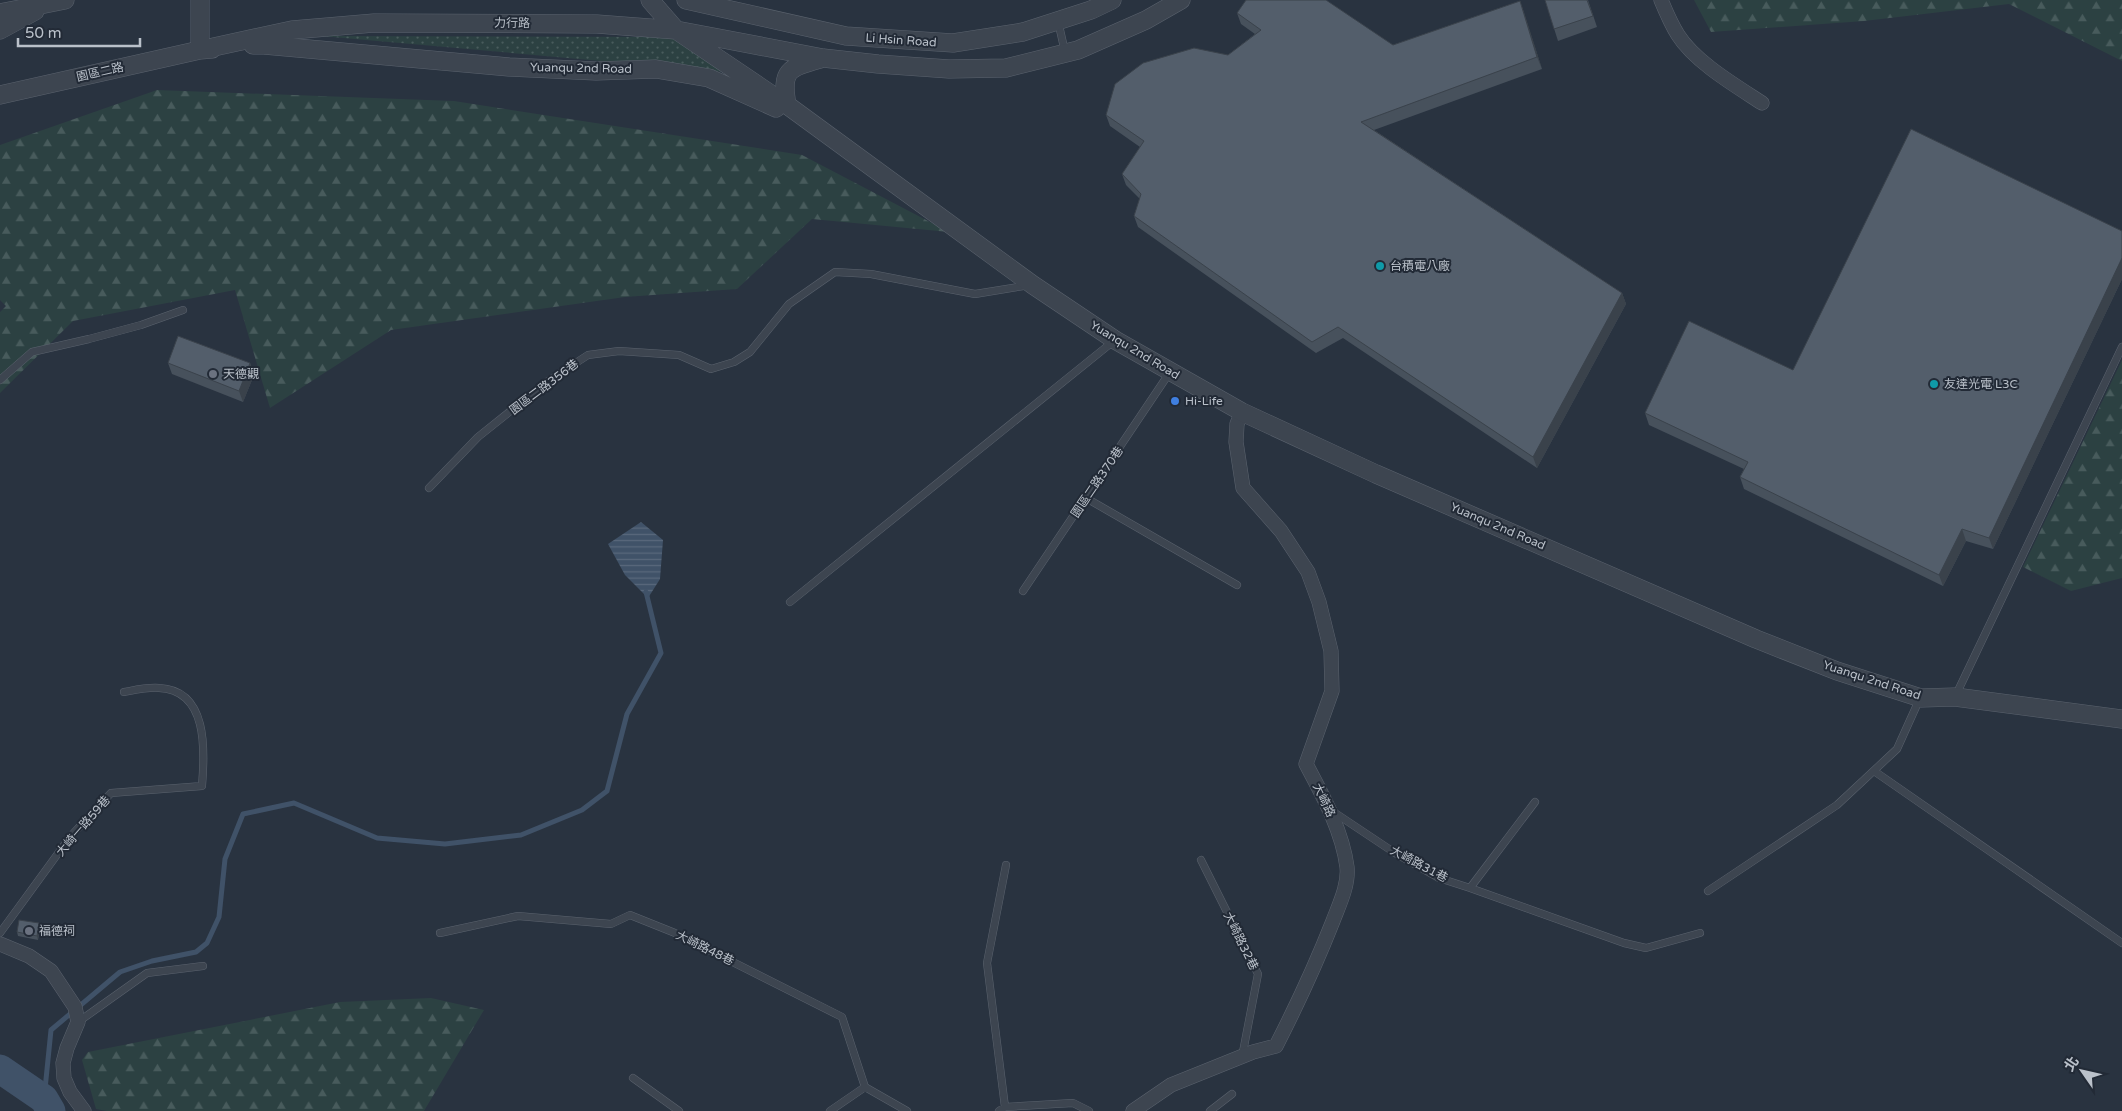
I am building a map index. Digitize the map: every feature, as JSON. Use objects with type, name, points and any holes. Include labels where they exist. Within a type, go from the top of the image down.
[{"type":"street","points":[[200,0],[200,50]]},
{"type":"street","name":"Yuanqu 2nd Road","points":[[650,0],[676,30],[787,105],[1033,285],[1115,340],[1242,412],[1376,474],[1756,639],[1837,670],[1921,698],[1955,697],[2122,719]]},
{"type":"street","name":"Li Hsin Road","points":[[686,0],[846,36],[911,42],[953,43],[1023,32],[1090,10],[1112,0]]},
{"type":"street","name":"Li Hsin Road","points":[[823,58],[949,70],[1006,68],[1078,50],[1146,20],[1181,0]]},
{"type":"street","points":[[1662,0],[1679,37],[1698,56],[1730,82],[1762,103]]},
{"type":"street","points":[[0,13],[58,1]]},
{"type":"street","points":[[0,30],[58,1]]},
{"type":"street","name":"力行路","points":[[200,50],[292,30],[374,23],[597,24],[676,30],[823,58]]},
{"type":"street","name":"Yuanqu 2nd Road","points":[[200,50],[264,44],[509,67],[596,71],[656,69],[708,78],[794,117],[925,207]]},
{"type":"street","name":"園區二路","points":[[0,95],[200,50]]},
{"type":"street","points":[[787,105],[784,85],[786,75],[792,69],[823,58]]},
{"type":"street","name":"大崎路","points":[[1133,1111],[1170,1085],[1276,1046],[1302,994],[1343,894],[1347,868],[1329,809],[1306,764],[1332,692],[1331,651],[1319,602],[1308,572],[1281,531],[1243,488],[1236,442],[1237,424],[1242,412]]},
{"type":"street","points":[[0,944],[29,956],[51,971],[76,1008],[78,1022],[66,1048],[63,1063],[64,1078],[70,1092],[84,1111]]},
{"type":"lane","points":[[1058,21],[1066,53]]},
{"type":"lane","name":"園區二路356巷","points":[[429,488],[478,437],[548,381],[588,354],[619,351],[679,355],[711,369],[734,362],[750,352],[788,304],[835,272],[871,274],[975,294],[1033,285]]},
{"type":"lane","points":[[0,380],[32,352],[163,319],[183,310]]},
{"type":"lane","points":[[790,602],[1115,340]]},
{"type":"lane","points":[[1955,697],[2122,347]]},
{"type":"lane","name":"園區二路370巷","points":[[1023,591],[1170,372]]},
{"type":"lane","points":[[1086,498],[1237,585]]},
{"type":"lane","name":"大崎一路59巷","points":[[0,933],[70,837],[112,793],[202,786],[204,759],[202,727],[197,712],[188,700],[177,691],[159,688],[124,692]]},
{"type":"lane","points":[[1708,891],[1837,805],[1897,749],[1921,698]]},
{"type":"lane","points":[[1874,771],[2122,943]]},
{"type":"lane","points":[[1470,888],[1535,802]]},
{"type":"lane","name":"大崎路31巷","points":[[1329,809],[1395,853],[1439,878],[1624,943],[1646,948],[1700,933]]},
{"type":"lane","name":"大崎路32巷","points":[[1201,860],[1258,974],[1242,1057]]},
{"type":"lane","points":[[1006,865],[987,962],[1002,1109],[1072,1103],[1089,1111]]},
{"type":"lane","name":"大崎路48巷","points":[[440,933],[518,916],[611,924],[630,915],[675,933],[842,1017],[865,1087]]},
{"type":"lane","points":[[78,1022],[147,973],[203,966]]},
{"type":"lane","points":[[633,1078],[679,1111]]},
{"type":"lane","points":[[830,1111],[865,1087],[907,1111]]},
{"type":"lane","points":[[1210,1111],[1232,1094]]},
{"type":"green space","points":[[1694,0],[2122,0],[2122,61],[2009,4],[1864,21],[1711,32]]},
{"type":"green space","points":[[321,36],[672,37],[725,72]]},
{"type":"green space","points":[[157,90],[454,101],[802,155],[949,232],[812,219],[737,289],[625,297],[391,330],[270,408],[235,290],[73,321],[0,393],[0,312],[6,306],[0,300],[0,145]]},
{"type":"green space","points":[[2122,360],[2122,578],[2071,591],[2023,567]]},
{"type":"green space","points":[[431,998],[484,1010],[424,1111],[107,1111],[96,1109],[82,1060],[88,1052],[340,1002]]},
{"type":"water","points":[[641,522],[663,540],[660,579],[648,598],[625,575],[608,544]]},
{"type":"building","name":"台積電八廠","points":[[1246,0],[1326,0],[1393,45],[1520,1],[1537,57],[1361,122],[1622,293],[1533,457],[1338,327],[1312,342],[1134,216],[1141,194],[1122,174],[1144,141],[1106,115],[1115,84],[1143,63],[1194,48],[1228,55],[1261,30],[1237,13]]},
{"type":"building","points":[[1545,0],[1587,0],[1593,16],[1554,29]]},
{"type":"building","name":"友達光電 L3C","points":[[1911,129],[2122,231],[2122,258],[1989,538],[1962,529],[1939,575],[1740,477],[1748,462],[1645,413],[1689,321],[1793,370]]},
{"type":"building","name":"天德觀","points":[[178,336],[250,363],[239,391],[168,363]]},
{"type":"building","name":"福德祠","points":[[19,920],[39,923],[37,936],[17,932]]},
{"type":"waterway","points":[[44,1099],[51,1030],[120,972],[152,961],[196,952],[207,943],[219,917],[225,859],[243,814],[294,803],[377,838],[445,844],[521,835],[582,810],[607,791],[627,714],[661,653],[646,592]]},
{"type":"waterway","points":[[0,1069],[44,1099],[51,1111]]},
{"type":"place","name":"台積電八廠","points":[[1380,266]]},
{"type":"place","name":"天德觀","points":[[213,374]]},
{"type":"place","name":"友達光電 L3C","points":[[1934,384]]},
{"type":"place","name":"Hi-Life","points":[[1175,401]]},
{"type":"place","name":"福德祠","points":[[29,931]]}]
